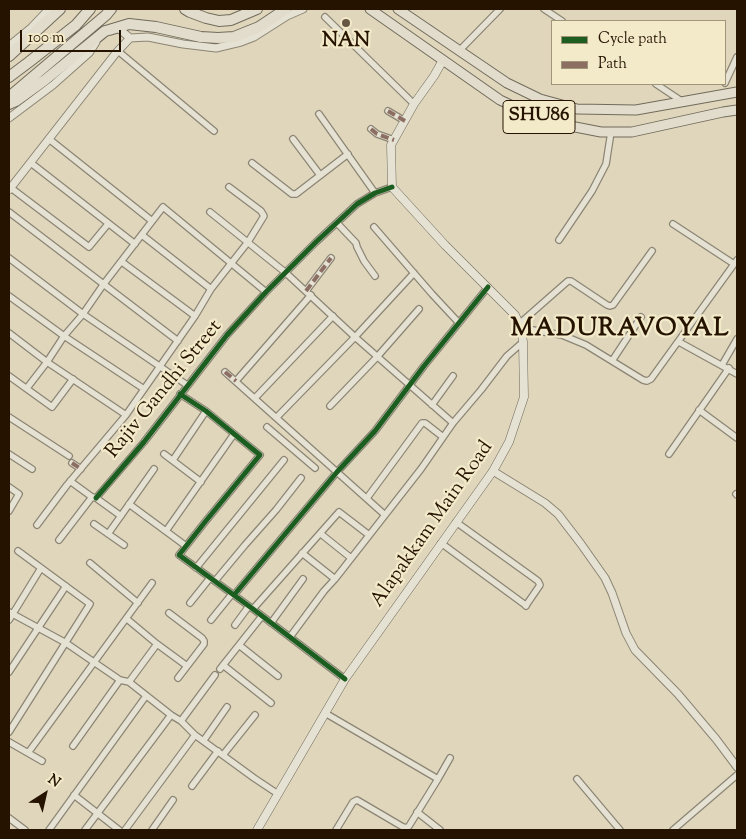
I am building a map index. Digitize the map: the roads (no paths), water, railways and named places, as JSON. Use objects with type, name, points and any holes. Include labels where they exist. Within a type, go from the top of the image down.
[{"type":"highway","points":[[9,56],[60,9]]},
{"type":"highway","points":[[9,76],[76,25],[90,9]]},
{"type":"highway","points":[[9,97],[111,9]]},
{"type":"highway","points":[[185,9],[219,21],[231,20],[254,10]]},
{"type":"highway","points":[[9,104],[45,80],[105,32],[129,24],[156,27],[201,37],[234,37],[260,27],[286,9]]},
{"type":"main road","name":"SHU86","points":[[370,9],[500,100],[534,116],[570,126],[601,132],[632,132],[737,110]]},
{"type":"main road","name":"SHU86","points":[[398,9],[506,83],[540,99],[577,109],[636,110],[737,92]]},
{"type":"main road","points":[[392,187],[391,145],[414,104],[443,60]]},
{"type":"main road","points":[[737,92],[737,98]]},
{"type":"main road","name":"Alapakkam Main Road","points":[[256,830],[345,679],[493,470],[509,442],[524,397],[523,342],[520,326],[515,315],[445,245],[392,187]]},
{"type":"street","points":[[9,46],[31,28],[49,9]]},
{"type":"street","points":[[118,28],[130,38],[148,37],[216,48],[254,37],[287,16],[303,9]]},
{"type":"street","points":[[459,51],[500,9]]},
{"type":"street","points":[[544,9],[560,20]]},
{"type":"street","points":[[325,17],[414,104]]},
{"type":"street","points":[[9,118],[53,85],[89,53],[99,37]]},
{"type":"street","points":[[108,224],[89,247],[10,189],[130,38]]},
{"type":"street","points":[[118,51],[214,131]]},
{"type":"street","points":[[726,79],[737,57]]},
{"type":"street","points":[[658,85],[684,102]]},
{"type":"street","points":[[719,95],[723,85]]},
{"type":"street","points":[[388,111],[405,121]]},
{"type":"street","points":[[319,114],[375,193]]},
{"type":"street","points":[[371,129],[376,134],[394,140]]},
{"type":"street","points":[[559,240],[592,192],[606,164],[611,132]]},
{"type":"street","points":[[49,138],[152,221]]},
{"type":"street","points":[[293,139],[320,175]]},
{"type":"street","points":[[252,163],[292,194],[299,192],[348,154]]},
{"type":"street","points":[[31,162],[135,244]]},
{"type":"street","points":[[37,525],[70,481],[126,415],[195,316],[211,289],[248,242],[264,216],[264,214],[229,186]]},
{"type":"street","name":"Rajiv Gandhi Street","points":[[59,540],[144,442],[226,336],[266,292],[358,204],[375,193],[392,187]]},
{"type":"street","points":[[26,388],[163,208],[266,292]]},
{"type":"street","points":[[9,212],[178,341]]},
{"type":"street","points":[[210,212],[286,273],[355,338],[453,422]]},
{"type":"street","points":[[337,223],[356,243],[374,276]]},
{"type":"street","points":[[520,326],[562,336],[586,345],[644,380],[651,379],[736,262],[673,224]]},
{"type":"street","points":[[374,227],[459,322]]},
{"type":"street","points":[[142,235],[211,289]]},
{"type":"street","points":[[520,326],[568,281],[571,281],[607,305],[613,305],[652,251]]},
{"type":"street","points":[[9,258],[83,314],[187,385]]},
{"type":"street","points":[[236,381],[308,293],[331,258]]},
{"type":"street","points":[[122,262],[195,316]]},
{"type":"street","points":[[276,417],[355,338],[414,273]]},
{"type":"street","points":[[211,620],[337,472],[375,431],[488,287]]},
{"type":"street","points":[[9,296],[64,336],[144,389]]},
{"type":"street","points":[[330,406],[377,357],[419,309]]},
{"type":"street","points":[[255,398],[333,316]]},
{"type":"street","points":[[612,361],[641,317]]},
{"type":"street","points":[[9,333],[47,362],[126,415]]},
{"type":"street","points":[[722,365],[737,339]]},
{"type":"street","points":[[290,637],[421,469],[453,422],[507,356],[523,342]]},
{"type":"street","points":[[679,342],[737,374]]},
{"type":"street","points":[[669,454],[729,368]]},
{"type":"street","points":[[225,372],[385,514]]},
{"type":"street","points":[[9,376],[52,407],[73,379]]},
{"type":"street","points":[[432,405],[453,376]]},
{"type":"street","points":[[180,394],[206,411],[260,455],[179,555],[345,679]]},
{"type":"street","points":[[699,410],[737,438]]},
{"type":"street","points":[[173,460],[206,411]]},
{"type":"street","points":[[9,417],[69,456]]},
{"type":"street","points":[[366,498],[422,423],[425,423],[443,437]]},
{"type":"street","points":[[267,427],[315,468]]},
{"type":"street","points":[[166,531],[234,434]]},
{"type":"street","points":[[292,448],[300,439]]},
{"type":"street","points":[[9,454],[32,469]]},
{"type":"street","points":[[164,454],[201,482]]},
{"type":"street","points":[[196,568],[284,460]]},
{"type":"street","points":[[72,463],[81,469]]},
{"type":"street","points":[[108,534],[154,469]]},
{"type":"street","points":[[493,470],[545,503],[558,514],[605,578],[626,633],[635,650],[678,694],[737,767]]},
{"type":"street","points":[[190,603],[245,545],[301,478]]},
{"type":"street","points":[[70,481],[121,516]]},
{"type":"street","points":[[9,487],[19,494],[9,511]]},
{"type":"street","points":[[129,504],[186,546]]},
{"type":"street","points":[[235,625],[321,534],[339,512],[369,536]]},
{"type":"street","points":[[442,543],[526,606],[528,604],[540,586],[538,581],[456,522]]},
{"type":"street","points":[[94,524],[124,545]]},
{"type":"street","points":[[321,534],[351,558]]},
{"type":"street","points":[[9,732],[90,604],[18,552]]},
{"type":"street","points":[[302,553],[335,579]]},
{"type":"street","points":[[90,562],[138,602]]},
{"type":"street","points":[[41,568],[10,615],[66,643],[120,680],[129,682],[181,721],[195,734],[278,794]]},
{"type":"street","points":[[271,623],[303,579]]},
{"type":"street","points":[[28,753],[152,584]]},
{"type":"street","points":[[9,672],[66,586]]},
{"type":"street","points":[[169,613],[204,641],[204,644],[178,678]]},
{"type":"street","points":[[262,616],[222,667],[271,704]]},
{"type":"street","points":[[127,619],[187,666]]},
{"type":"street","points":[[129,682],[157,644]]},
{"type":"street","points":[[239,645],[278,676]]},
{"type":"street","points":[[181,721],[215,675]]},
{"type":"street","points":[[73,746],[120,680]]},
{"type":"street","points":[[49,830],[146,696]]},
{"type":"street","points":[[204,740],[227,707]]},
{"type":"street","points":[[325,713],[438,779]]},
{"type":"street","points":[[85,830],[171,715]]},
{"type":"street","points":[[192,786],[255,715]]},
{"type":"street","points":[[124,830],[195,734]]},
{"type":"street","points":[[9,742],[42,761]]},
{"type":"street","points":[[336,830],[353,802],[357,800],[405,828],[409,826],[450,758]]},
{"type":"street","points":[[675,830],[737,775]]},
{"type":"street","points":[[577,779],[620,830]]},
{"type":"street","points":[[74,795],[119,830]]},
{"type":"street","points":[[152,830],[172,800]]},
{"type":"street","points":[[417,812],[440,830]]},
{"type":"street","points":[[9,818],[25,830]]},
{"type":"place","name":"NAN","points":[[346,23]]},
{"type":"district","name":"MADURAVOYAL","points":[[620,331]]}]
